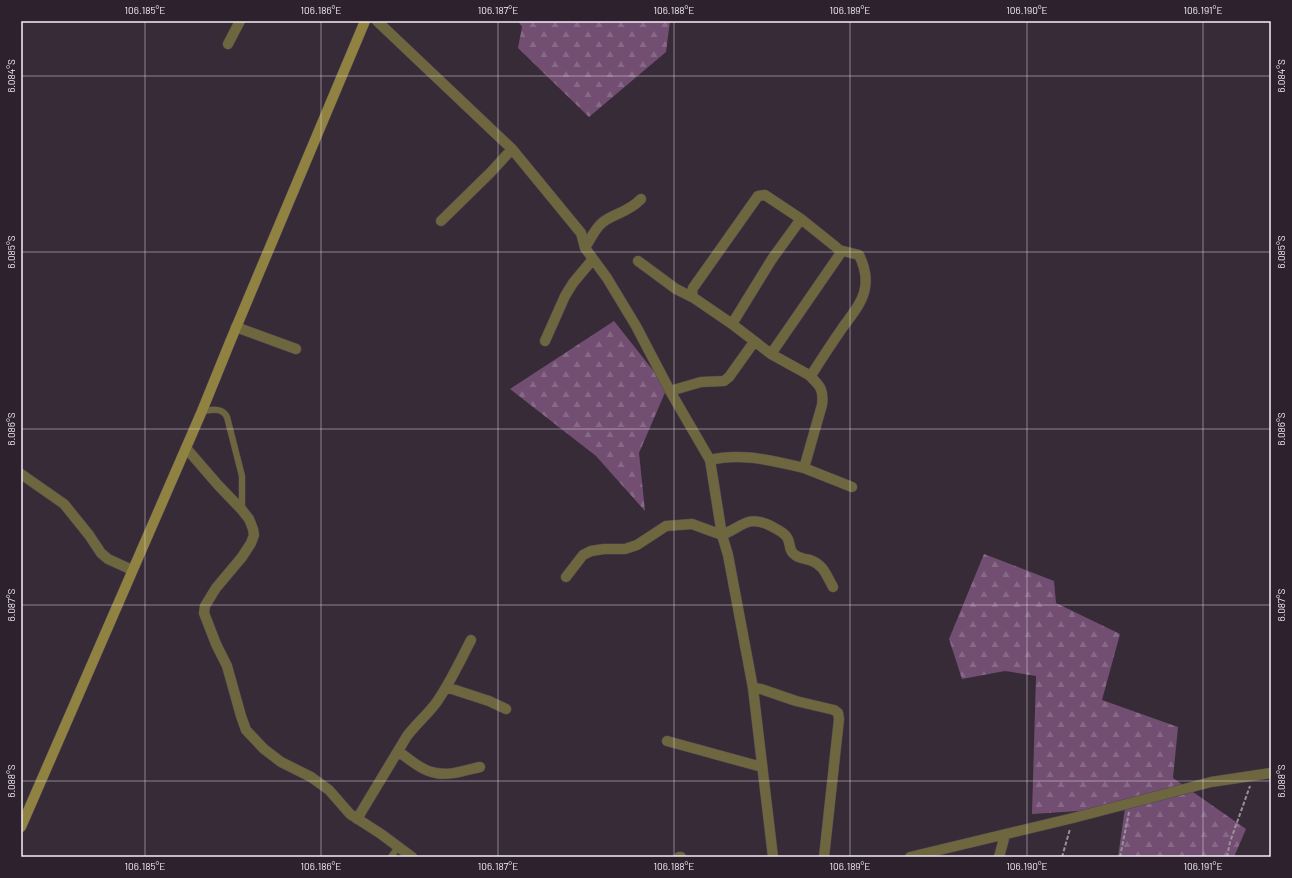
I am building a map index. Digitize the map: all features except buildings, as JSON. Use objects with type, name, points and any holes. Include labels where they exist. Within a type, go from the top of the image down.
[{"type":"main road","points":[[21,827],[185,451],[365,21]]},
{"type":"street","points":[[228,44],[240,21]]},
{"type":"street","points":[[377,21],[512,149],[581,233],[585,248],[607,278],[636,326],[670,391],[710,460],[722,535],[728,555],[753,688],[772,857]]},
{"type":"street","points":[[441,221],[512,149]]},
{"type":"street","points":[[694,298],[692,294],[693,288],[758,196],[765,195],[822,234],[839,250],[859,255],[863,262],[864,269],[865,287],[862,297],[812,374],[809,375]]},
{"type":"street","points":[[585,248],[602,222],[635,205],[641,199]]},
{"type":"street","points":[[732,324],[772,259],[801,219]]},
{"type":"street","points":[[771,354],[840,254],[839,250]]},
{"type":"street","points":[[545,341],[565,296],[573,283],[593,259]]},
{"type":"street","points":[[638,261],[676,289],[694,298],[732,324],[771,354],[809,375],[821,387],[823,395],[822,405],[804,468]]},
{"type":"street","points":[[236,327],[296,349]]},
{"type":"street","points":[[670,391],[701,382],[724,381],[729,377],[754,342]]},
{"type":"street","points":[[185,451],[250,519],[254,534],[253,539],[242,557],[216,588],[205,606],[204,613],[229,671],[246,730],[264,749],[281,762],[311,777],[328,790],[343,807],[357,819],[381,834],[412,857]]},
{"type":"street","points":[[710,460],[724,457],[761,458],[804,468],[852,487]]},
{"type":"street","points":[[21,474],[64,504],[89,535],[101,553],[108,559],[132,570]]},
{"type":"street","points":[[566,577],[583,555],[591,551],[604,549],[625,550],[631,548],[666,526],[692,524],[722,535],[735,530],[751,520],[766,523],[781,531],[788,537],[792,552],[795,556],[818,563],[823,567],[833,587]]},
{"type":"street","points":[[357,819],[413,727],[427,714],[446,687],[472,640]]},
{"type":"street","points":[[446,687],[489,701],[506,709]]},
{"type":"street","points":[[753,688],[761,689],[796,701],[834,710],[838,713],[839,719],[824,857]]},
{"type":"street","points":[[667,741],[762,767]]},
{"type":"street","points":[[398,751],[421,767],[436,773],[461,772],[480,767]]},
{"type":"street","points":[[915,857],[1131,804],[1211,782],[1271,773]]},
{"type":"street","points":[[999,857],[1005,835]]},
{"type":"lane","points":[[202,411],[221,410],[227,417],[235,454],[242,476],[242,510]]},
{"type":"lane","points":[[391,857],[398,847]]},
{"type":"path","points":[[1227,857],[1230,842],[1253,775]]},
{"type":"path","points":[[1120,857],[1131,804]]},
{"type":"path","points":[[1062,857],[1073,818]]},
{"type":"green space","points":[[518,21],[670,21],[666,52],[589,117],[518,48],[522,27]]},
{"type":"green space","points":[[614,321],[667,388],[639,453],[645,511],[596,456],[510,389]]},
{"type":"green space","points":[[984,554],[1054,581],[1056,603],[1120,634],[1102,700],[1178,727],[1173,778],[1246,829],[1234,857],[1118,857],[1125,808],[1032,814],[1036,676],[1005,671],[962,679],[949,639]]}]
